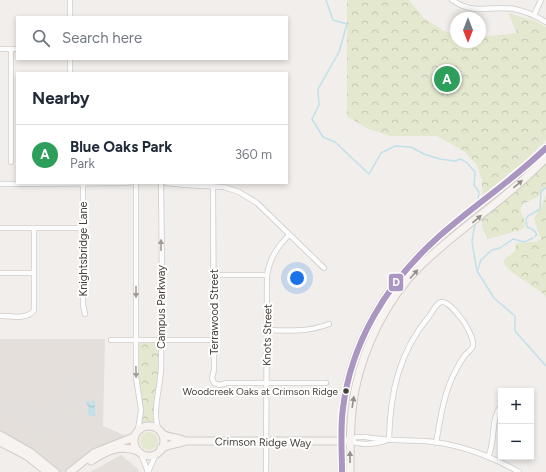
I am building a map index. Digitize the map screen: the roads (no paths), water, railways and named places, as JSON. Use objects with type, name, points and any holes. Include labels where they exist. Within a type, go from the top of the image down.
[{"type":"main road","points":[[342,472],[343,408],[350,375],[361,342],[394,284],[434,241],[524,169],[546,148]]},
{"type":"main road","points":[[350,472],[352,410],[360,374],[370,345],[382,318],[401,290],[419,268],[528,176],[546,158]]},
{"type":"main road","points":[[70,472],[94,453],[136,434],[141,428],[149,426],[160,432],[164,441],[159,451],[148,456],[127,448],[113,449],[97,457],[76,472]]},
{"type":"main road","name":"Crimson Ridge Way","points":[[160,432],[170,438],[185,441],[350,441]]},
{"type":"main road","points":[[136,434],[134,445],[139,453]]},
{"type":"main road","points":[[0,435],[30,452],[55,472]]},
{"type":"main road","name":"Crimson Ridge Way","points":[[159,451],[185,441]]},
{"type":"main road","points":[[0,442],[27,456],[47,472]]},
{"type":"street","points":[[70,0],[70,16]]},
{"type":"street","points":[[452,0],[467,8],[478,10],[502,8],[514,9],[534,15],[546,22]]},
{"type":"street","points":[[534,15],[541,0]]},
{"type":"street","points":[[0,49],[16,49]]},
{"type":"street","points":[[10,162],[11,49]]},
{"type":"street","points":[[70,60],[70,72]]},
{"type":"street","points":[[0,184],[16,184]]},
{"type":"street","name":"Knightsbridge Lane","points":[[83,184],[83,305],[85,314]]},
{"type":"street","points":[[136,184],[136,377],[141,410],[136,434]]},
{"type":"street","name":"Campus Parkway","points":[[160,432],[157,423],[156,411],[161,378],[162,340],[161,184]]},
{"type":"street","points":[[176,184],[234,189],[251,199],[324,268]]},
{"type":"street","name":"Terrawood Street","points":[[213,186],[214,370],[212,378],[214,383],[218,385],[227,383],[266,384]]},
{"type":"street","points":[[0,228],[83,228]]},
{"type":"street","points":[[0,316],[26,316],[32,313],[34,309],[34,228]]},
{"type":"street","name":"Knots Street","points":[[266,472],[268,275],[270,262],[274,252],[289,235]]},
{"type":"street","points":[[0,273],[34,273]]},
{"type":"street","points":[[214,275],[268,275]]},
{"type":"street","points":[[389,440],[392,399],[404,356],[425,321],[438,304],[442,302],[446,303],[466,325],[474,345],[459,364],[452,378],[444,404],[436,443]]},
{"type":"street","points":[[268,330],[306,330],[320,328],[329,324]]},
{"type":"street","points":[[111,340],[214,340]]},
{"type":"street","points":[[266,384],[326,383]]},
{"type":"street","points":[[488,457],[492,445],[496,414],[498,411]]},
{"type":"street","points":[[350,441],[358,444],[369,441],[389,440],[436,443],[457,447],[488,457],[519,472]]},
{"type":"street","points":[[148,472],[159,451]]},
{"type":"street","points":[[139,453],[148,472]]},
{"type":"water","points":[[92,400],[95,401],[95,416],[88,415],[88,406],[85,401],[89,401],[92,405]]},
{"type":"waterway","points":[[326,0],[333,20],[347,24],[339,52],[318,89],[319,105],[312,119],[323,137],[335,142],[369,174],[381,153],[395,146],[411,147],[424,154],[440,159],[455,161],[461,159],[475,172],[474,185],[479,192],[478,201]]},
{"type":"waterway","points":[[535,236],[537,235],[535,232],[527,227],[526,219],[528,216],[540,209],[541,191],[546,188]]},
{"type":"waterway","points":[[475,223],[472,242],[477,271],[494,298],[515,316],[515,331],[546,366]]},
{"type":"waterway","points":[[478,269],[481,260],[492,250],[500,248],[513,239],[524,242],[533,238]]},
{"type":"place","name":"Blue Oaks Park","points":[[447,79]]},
{"type":"place","name":"Woodcreek Oaks at Crimson Ridge","points":[[346,391]]}]
